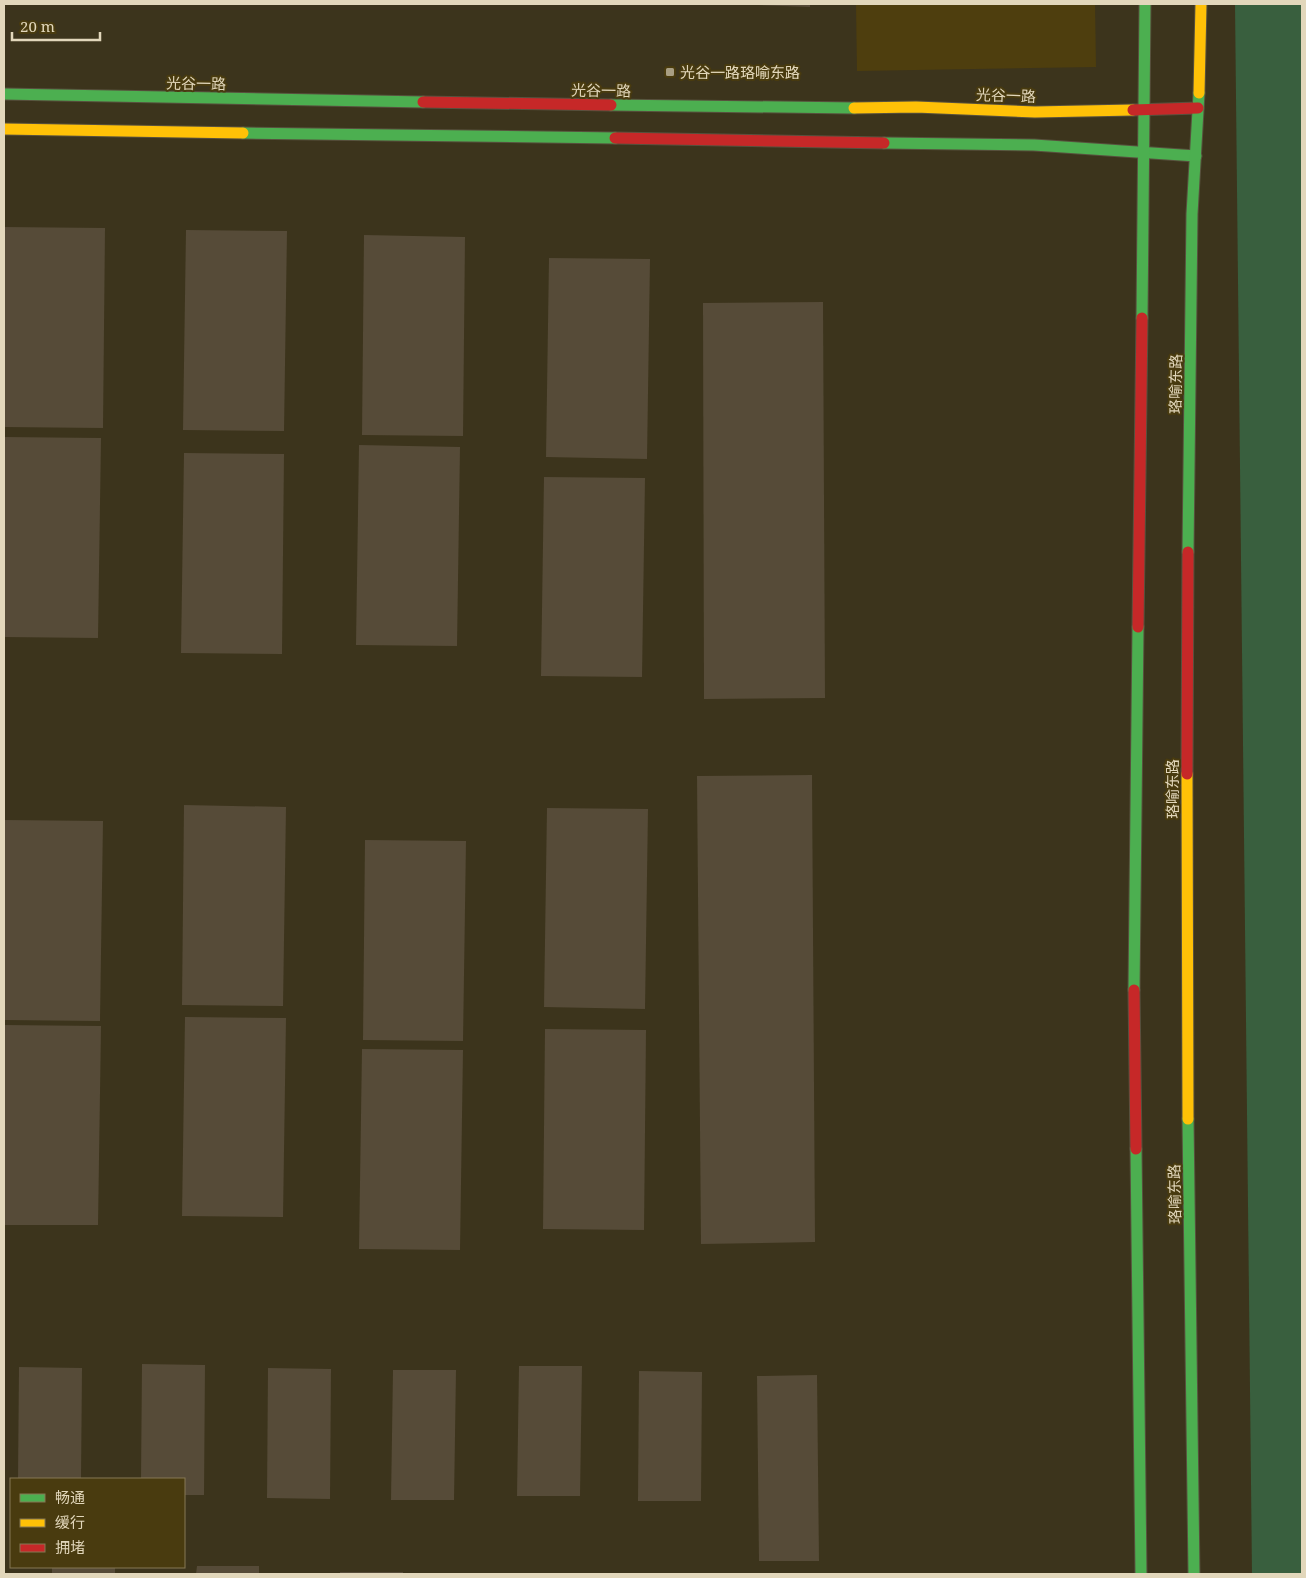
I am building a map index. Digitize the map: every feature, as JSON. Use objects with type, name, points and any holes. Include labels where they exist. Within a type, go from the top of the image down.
[{"type":"main road","points":[[1141,1574],[1134,1006],[1145,4]]},
{"type":"main road","name":"珞喻东路","points":[[1194,1574],[1186,1002],[1188,533],[1192,214],[1196,156],[1201,4]]},
{"type":"main road","name":"光谷一路","points":[[4,94],[822,109],[916,107],[1036,112],[1198,108]]},
{"type":"main road","points":[[4,129],[1034,145],[1196,156]]},
{"type":"shaded area","points":[[856,4],[1095,4],[1096,67],[857,71]]},
{"type":"green space","points":[[1235,4],[1302,4],[1302,1574],[1252,1574]]},
{"type":"building","points":[[810,4],[810,7],[758,5]]},
{"type":"building","points":[[4,227],[105,228],[103,428],[4,427]]},
{"type":"building","points":[[186,230],[287,231],[284,431],[183,430]]},
{"type":"building","points":[[364,235],[465,237],[463,436],[362,435]]},
{"type":"building","points":[[549,258],[650,259],[647,459],[546,457]]},
{"type":"building","points":[[823,302],[825,698],[704,699],[703,303]]},
{"type":"building","points":[[4,437],[101,438],[98,638],[4,637]]},
{"type":"building","points":[[359,445],[460,447],[457,646],[356,645]]},
{"type":"building","points":[[184,453],[284,454],[282,654],[181,653]]},
{"type":"building","points":[[544,477],[645,478],[642,677],[541,676]]},
{"type":"building","points":[[812,775],[815,1242],[701,1244],[697,776]]},
{"type":"building","points":[[184,805],[286,807],[283,1006],[182,1005]]},
{"type":"building","points":[[547,808],[648,809],[645,1009],[544,1007]]},
{"type":"building","points":[[4,820],[103,821],[100,1021],[4,1020]]},
{"type":"building","points":[[365,840],[466,841],[463,1041],[363,1040]]},
{"type":"building","points":[[185,1017],[286,1018],[283,1217],[182,1216]]},
{"type":"building","points":[[4,1025],[101,1026],[98,1225],[4,1225]]},
{"type":"building","points":[[545,1029],[646,1030],[644,1230],[543,1229]]},
{"type":"building","points":[[362,1049],[463,1050],[460,1250],[359,1249]]},
{"type":"building","points":[[142,1364],[205,1365],[204,1495],[185,1495],[185,1478],[141,1478]]},
{"type":"building","points":[[519,1366],[582,1366],[580,1496],[517,1496]]},
{"type":"building","points":[[19,1367],[82,1368],[81,1478],[18,1478]]},
{"type":"building","points":[[268,1368],[331,1369],[330,1499],[267,1498]]},
{"type":"building","points":[[393,1370],[456,1370],[454,1500],[391,1500]]},
{"type":"building","points":[[639,1371],[702,1372],[701,1501],[638,1501]]},
{"type":"building","points":[[817,1375],[819,1561],[759,1561],[757,1376]]},
{"type":"building","points":[[197,1566],[259,1566],[259,1574],[196,1574]]},
{"type":"building","points":[[52,1568],[115,1568],[115,1574],[52,1574]]},
{"type":"building","points":[[340,1572],[403,1572],[403,1574],[340,1574]]},
{"type":"traffic: fast","points":[[1142,318],[1145,4]]},
{"type":"traffic: fast","points":[[1188,552],[1192,214],[1199,93]]},
{"type":"traffic: fast","points":[[4,94],[423,102]]},
{"type":"traffic: fast","points":[[611,105],[854,108]]},
{"type":"traffic: fast","points":[[243,133],[615,138]]},
{"type":"traffic: fast","points":[[884,143],[1034,145],[1196,156]]},
{"type":"traffic: fast","points":[[1134,990],[1138,627]]},
{"type":"traffic: fast","points":[[1188,1119],[1194,1574]]},
{"type":"traffic: fast","points":[[1136,1149],[1141,1574]]},
{"type":"traffic: slow","points":[[1199,93],[1201,4]]},
{"type":"traffic: slow","points":[[854,108],[916,107],[1035,112],[1133,110]]},
{"type":"traffic: slow","points":[[4,129],[243,133]]},
{"type":"traffic: slow","points":[[1187,774],[1188,1119]]},
{"type":"traffic: jam","points":[[423,102],[611,105]]},
{"type":"traffic: jam","points":[[1133,110],[1198,108]]},
{"type":"traffic: jam","points":[[615,138],[884,143]]},
{"type":"traffic: jam","points":[[1138,627],[1142,318]]},
{"type":"traffic: jam","points":[[1187,774],[1188,552]]},
{"type":"traffic: jam","points":[[1134,990],[1136,1149]]},
{"type":"place","name":"光谷一路珞喻东路","points":[[670,72]]}]
